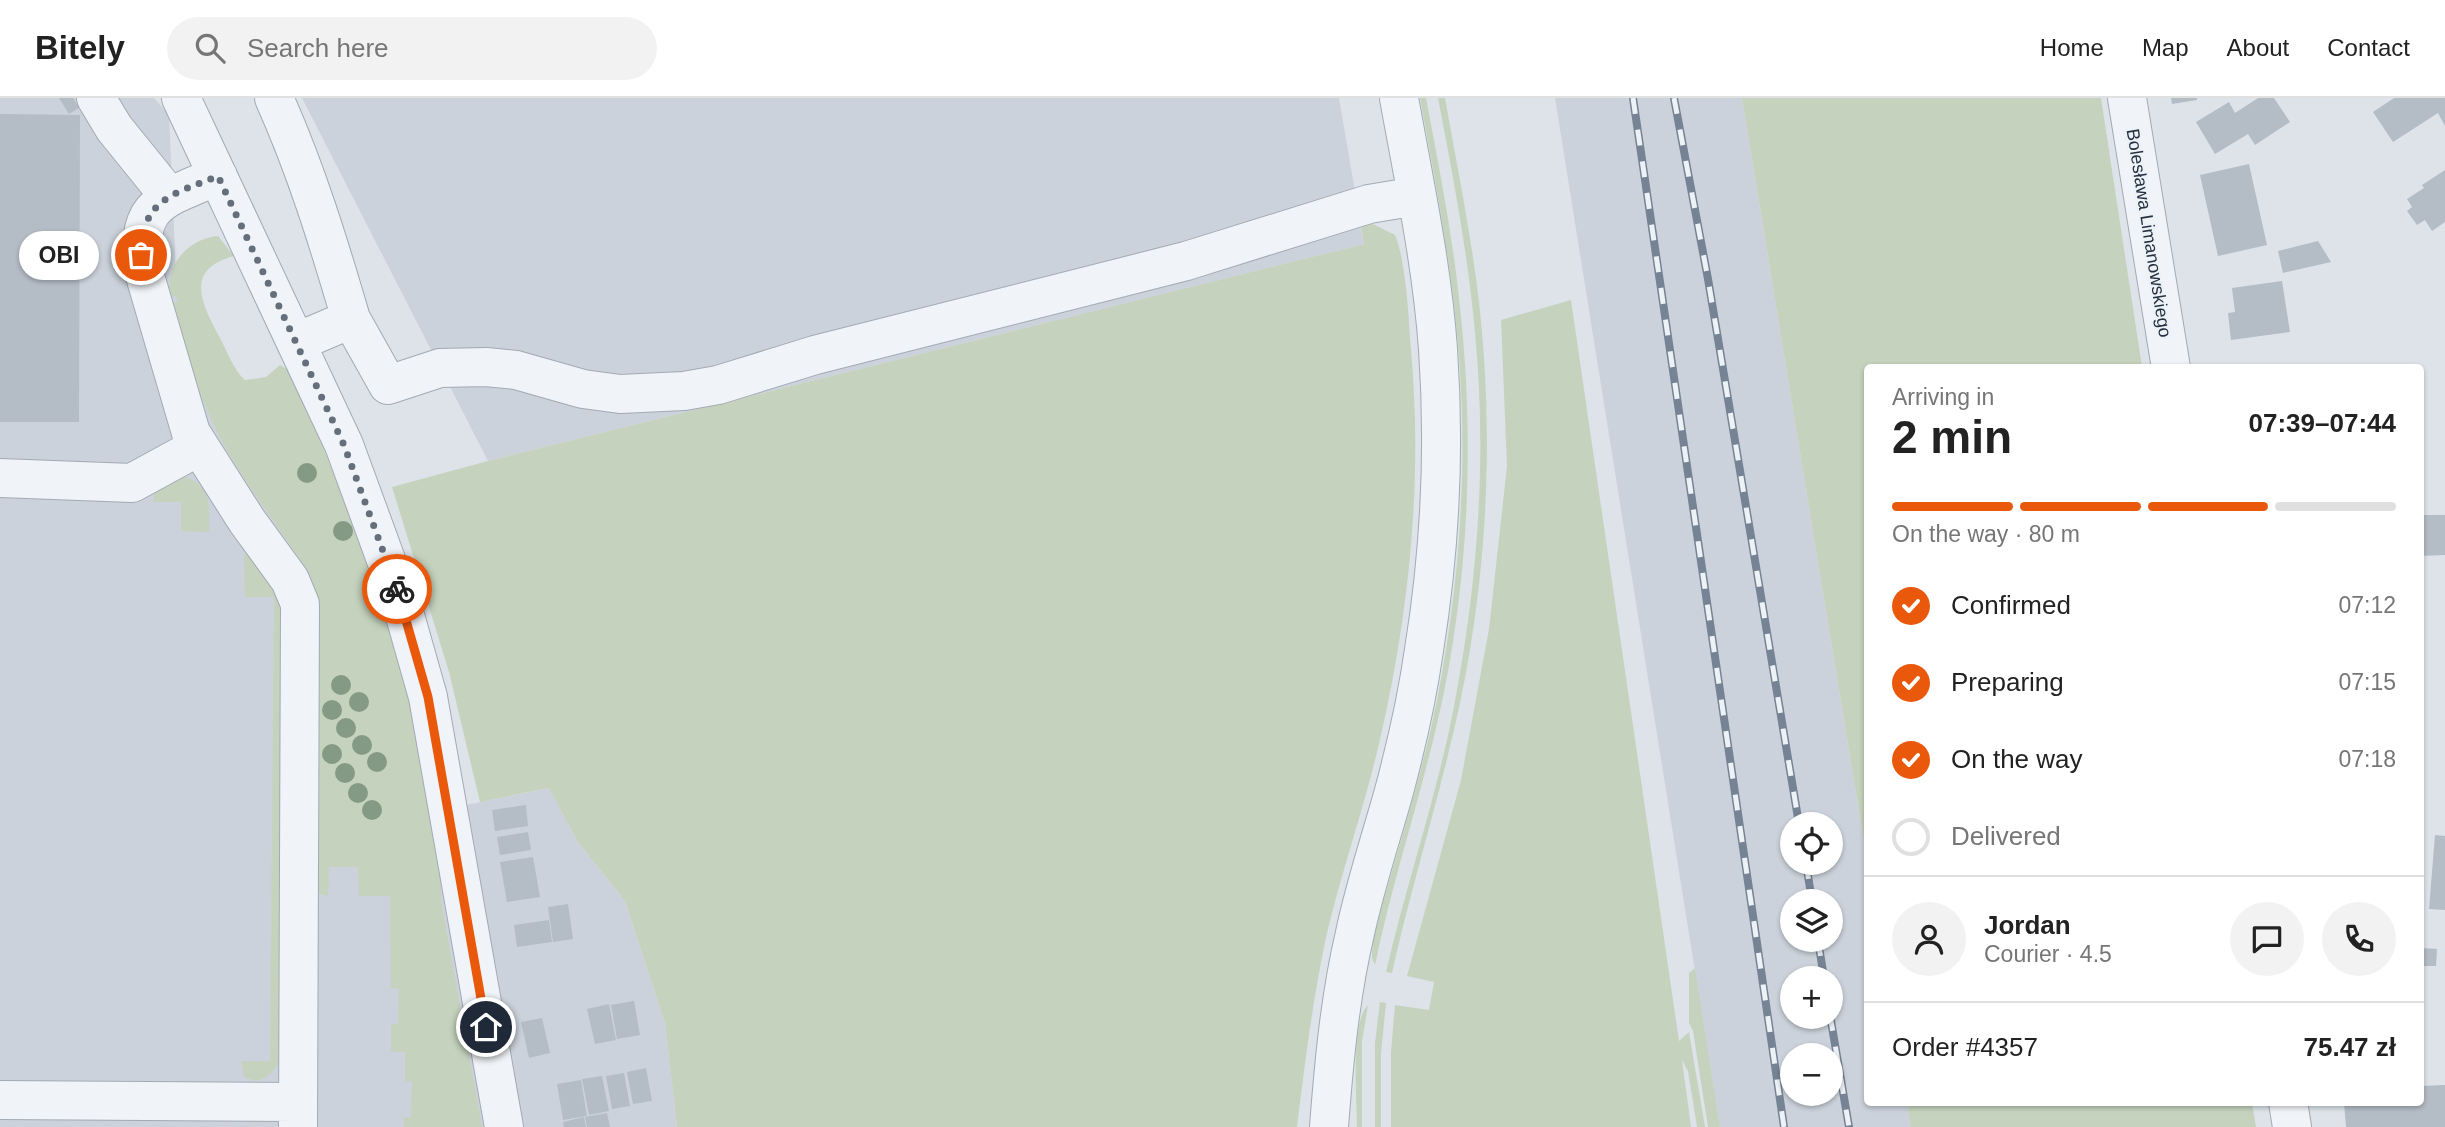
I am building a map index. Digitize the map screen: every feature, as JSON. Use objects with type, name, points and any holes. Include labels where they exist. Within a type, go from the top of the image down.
[{"type":"street","points":[[96,98],[114,128],[169,196]]},
{"type":"street","points":[[181,98],[344,445],[400,598],[428,697],[504,1127]]},
{"type":"street","points":[[274,98],[324,228],[351,319],[388,384],[440,368],[486,367],[516,370],[583,389],[620,394],[684,391],[718,385],[815,355],[1186,261],[1369,204],[1417,196]]},
{"type":"street","points":[[1329,1127],[1335,1041],[1345,980],[1355,931],[1415,703],[1432,602],[1437,547],[1441,451],[1438,360],[1428,267],[1399,98]]},
{"type":"street","name":"Bolesława Limanowskiego","points":[[2127,98],[2170,364]]},
{"type":"street","points":[[0,1100],[298,1114],[300,604],[290,580],[198,447],[187,421],[141,255],[142,235],[155,207],[169,196],[218,176]]},
{"type":"street","points":[[297,342],[351,319]]},
{"type":"street","points":[[0,478],[132,483],[198,447]]},
{"type":"street","points":[[2289,1106],[2292,1127]]},
{"type":"shaded area","points":[[0,98],[154,98],[169,115],[176,273],[385,683],[438,867],[485,1127],[0,1127]]},
{"type":"shaded area","points":[[302,98],[1339,98],[1364,244],[488,461]]},
{"type":"shaded area","points":[[1555,98],[1742,98],[1864,843],[1864,1106],[1908,1106],[1911,1127],[1720,1127]]},
{"type":"shaded area","points":[[549,788],[577,841],[625,901],[665,1023],[677,1127],[523,1127],[466,805]]},
{"type":"green space","points":[[1420,98],[1426,98],[1450,228],[1460,307],[1468,442],[1465,532],[1456,622],[1442,704],[1375,965],[1372,955],[1377,926],[1422,763],[1441,677],[1455,582],[1462,487],[1461,391],[1455,313]]},
{"type":"green space","points":[[1438,98],[1445,98],[1479,302],[1486,389],[1485,520],[1476,607],[1462,691],[1392,973],[1386,972],[1440,769],[1455,701],[1470,610],[1478,518],[1480,425],[1475,333],[1464,244]]},
{"type":"green space","points":[[1742,98],[2101,98],[2142,364],[1864,364],[1864,843]]},
{"type":"green space","points":[[1371,223],[1395,235],[1406,291],[1415,449],[1411,548],[1398,647],[1379,744],[1322,957],[1297,1127],[677,1127],[665,1023],[625,901],[577,841],[549,788],[480,802],[449,672],[392,487],[1364,244],[1361,224]]},
{"type":"green space","points":[[218,236],[234,256],[218,262],[202,279],[201,289],[207,313],[234,366],[245,380],[266,377],[280,365],[292,372],[297,380],[388,614],[404,665],[441,867],[441,900],[482,1127],[404,1127],[404,1117],[411,1117],[412,1082],[405,1081],[405,1052],[391,1052],[391,1024],[398,1024],[399,989],[391,988],[390,896],[359,896],[358,867],[329,867],[328,896],[317,893],[319,614],[316,592],[310,574],[245,480],[212,421],[195,377],[173,303],[178,302],[176,296],[171,297],[171,275],[180,256],[197,242]]},
{"type":"green space","points":[[1571,300],[1679,1041],[1689,1032],[1705,1127],[1697,1127],[1688,1071],[1682,1060],[1691,1127],[1391,1127],[1391,1052],[1395,1005],[1429,1010],[1434,982],[1407,976],[1461,780],[1489,629],[1507,466],[1501,320]]},
{"type":"green space","points":[[181,476],[199,484],[207,496],[209,532],[181,531],[181,502],[153,502],[155,491]]},
{"type":"green space","points":[[250,552],[281,601],[280,1056],[272,1072],[256,1081],[244,1077],[241,1061],[270,1061],[274,597],[245,597],[244,555]]},
{"type":"green space","points":[[1695,968],[1720,1127],[1708,1127],[1693,1031],[1689,1023],[1689,973]]},
{"type":"green space","points":[[1380,1002],[1386,1003],[1381,1053],[1381,1127],[1375,1127],[1375,1043]]},
{"type":"green space","points":[[1368,1005],[1362,1042],[1362,1127],[1357,1127],[1357,1044],[1362,1014]]},
{"type":"green space","points":[[1908,1106],[2252,1106],[2256,1127],[1911,1127]]},
{"type":"building","points":[[59,98],[73,98],[79,108],[69,114]]},
{"type":"building","points":[[2171,98],[2197,98],[2197,100],[2172,104]]},
{"type":"building","points":[[2258,98],[2274,98],[2290,122],[2255,145],[2248,134],[2215,154],[2196,122],[2229,102],[2235,113]]},
{"type":"building","points":[[2394,98],[2445,98],[2445,126],[2438,113],[2393,142],[2373,112]]},
{"type":"building","points":[[0,114],[80,115],[79,422],[0,422]]},
{"type":"building","points":[[2249,164],[2267,245],[2218,256],[2200,175]]},
{"type":"building","points":[[2445,170],[2445,222],[2432,231],[2425,220],[2417,225],[2407,211],[2412,207],[2407,199]]},
{"type":"building","points":[[2318,241],[2331,262],[2283,273],[2278,251]]},
{"type":"building","points":[[2282,281],[2290,332],[2231,340],[2228,313],[2235,312],[2232,288]]},
{"type":"building","points":[[2424,515],[2445,515],[2445,555],[2424,556]]},
{"type":"building","points":[[526,805],[528,826],[495,831],[492,810]]},
{"type":"building","points":[[528,832],[531,850],[500,855],[497,837]]},
{"type":"building","points":[[2435,835],[2445,836],[2445,910],[2429,909]]},
{"type":"building","points":[[533,857],[540,897],[507,902],[500,862]]},
{"type":"building","points":[[568,904],[573,939],[553,942],[548,907]]},
{"type":"building","points":[[549,920],[552,942],[517,947],[514,925]]},
{"type":"building","points":[[2424,948],[2437,949],[2436,966],[2424,966]]},
{"type":"building","points":[[634,1001],[640,1035],[617,1039],[611,1005]]},
{"type":"building","points":[[609,1004],[616,1040],[595,1044],[587,1009]]},
{"type":"building","points":[[542,1018],[550,1053],[529,1058],[521,1022]]},
{"type":"building","points":[[646,1068],[652,1101],[633,1104],[627,1072]]},
{"type":"building","points":[[624,1073],[630,1106],[612,1109],[606,1076]]},
{"type":"building","points":[[602,1076],[609,1111],[589,1115],[582,1079]]},
{"type":"building","points":[[581,1080],[587,1116],[563,1120],[557,1084]]},
{"type":"building","points":[[2445,1085],[2445,1127],[2346,1127],[2344,1106],[2424,1106],[2424,1086]]},
{"type":"building","points":[[607,1113],[610,1127],[587,1127],[585,1117]]},
{"type":"building","points":[[584,1117],[586,1127],[564,1127],[563,1122]]},
{"type":"railway","points":[[1633,98],[1784,1127]]},
{"type":"railway","points":[[1674,98],[1708,279],[1797,812]]},
{"type":"railway","points":[[1808,875],[1810,889]]},
{"type":"railway","points":[[1820,952],[1822,966]]},
{"type":"railway","points":[[1832,1029],[1849,1127]]},
{"type":"way so far","points":[[141,255],[142,235],[155,207],[169,196],[218,176],[344,445],[397,589]]},
{"type":"place","name":"OBI","points":[[141,255]]},
{"type":"route","points":[[397,589],[428,697],[486,1027]]}]
